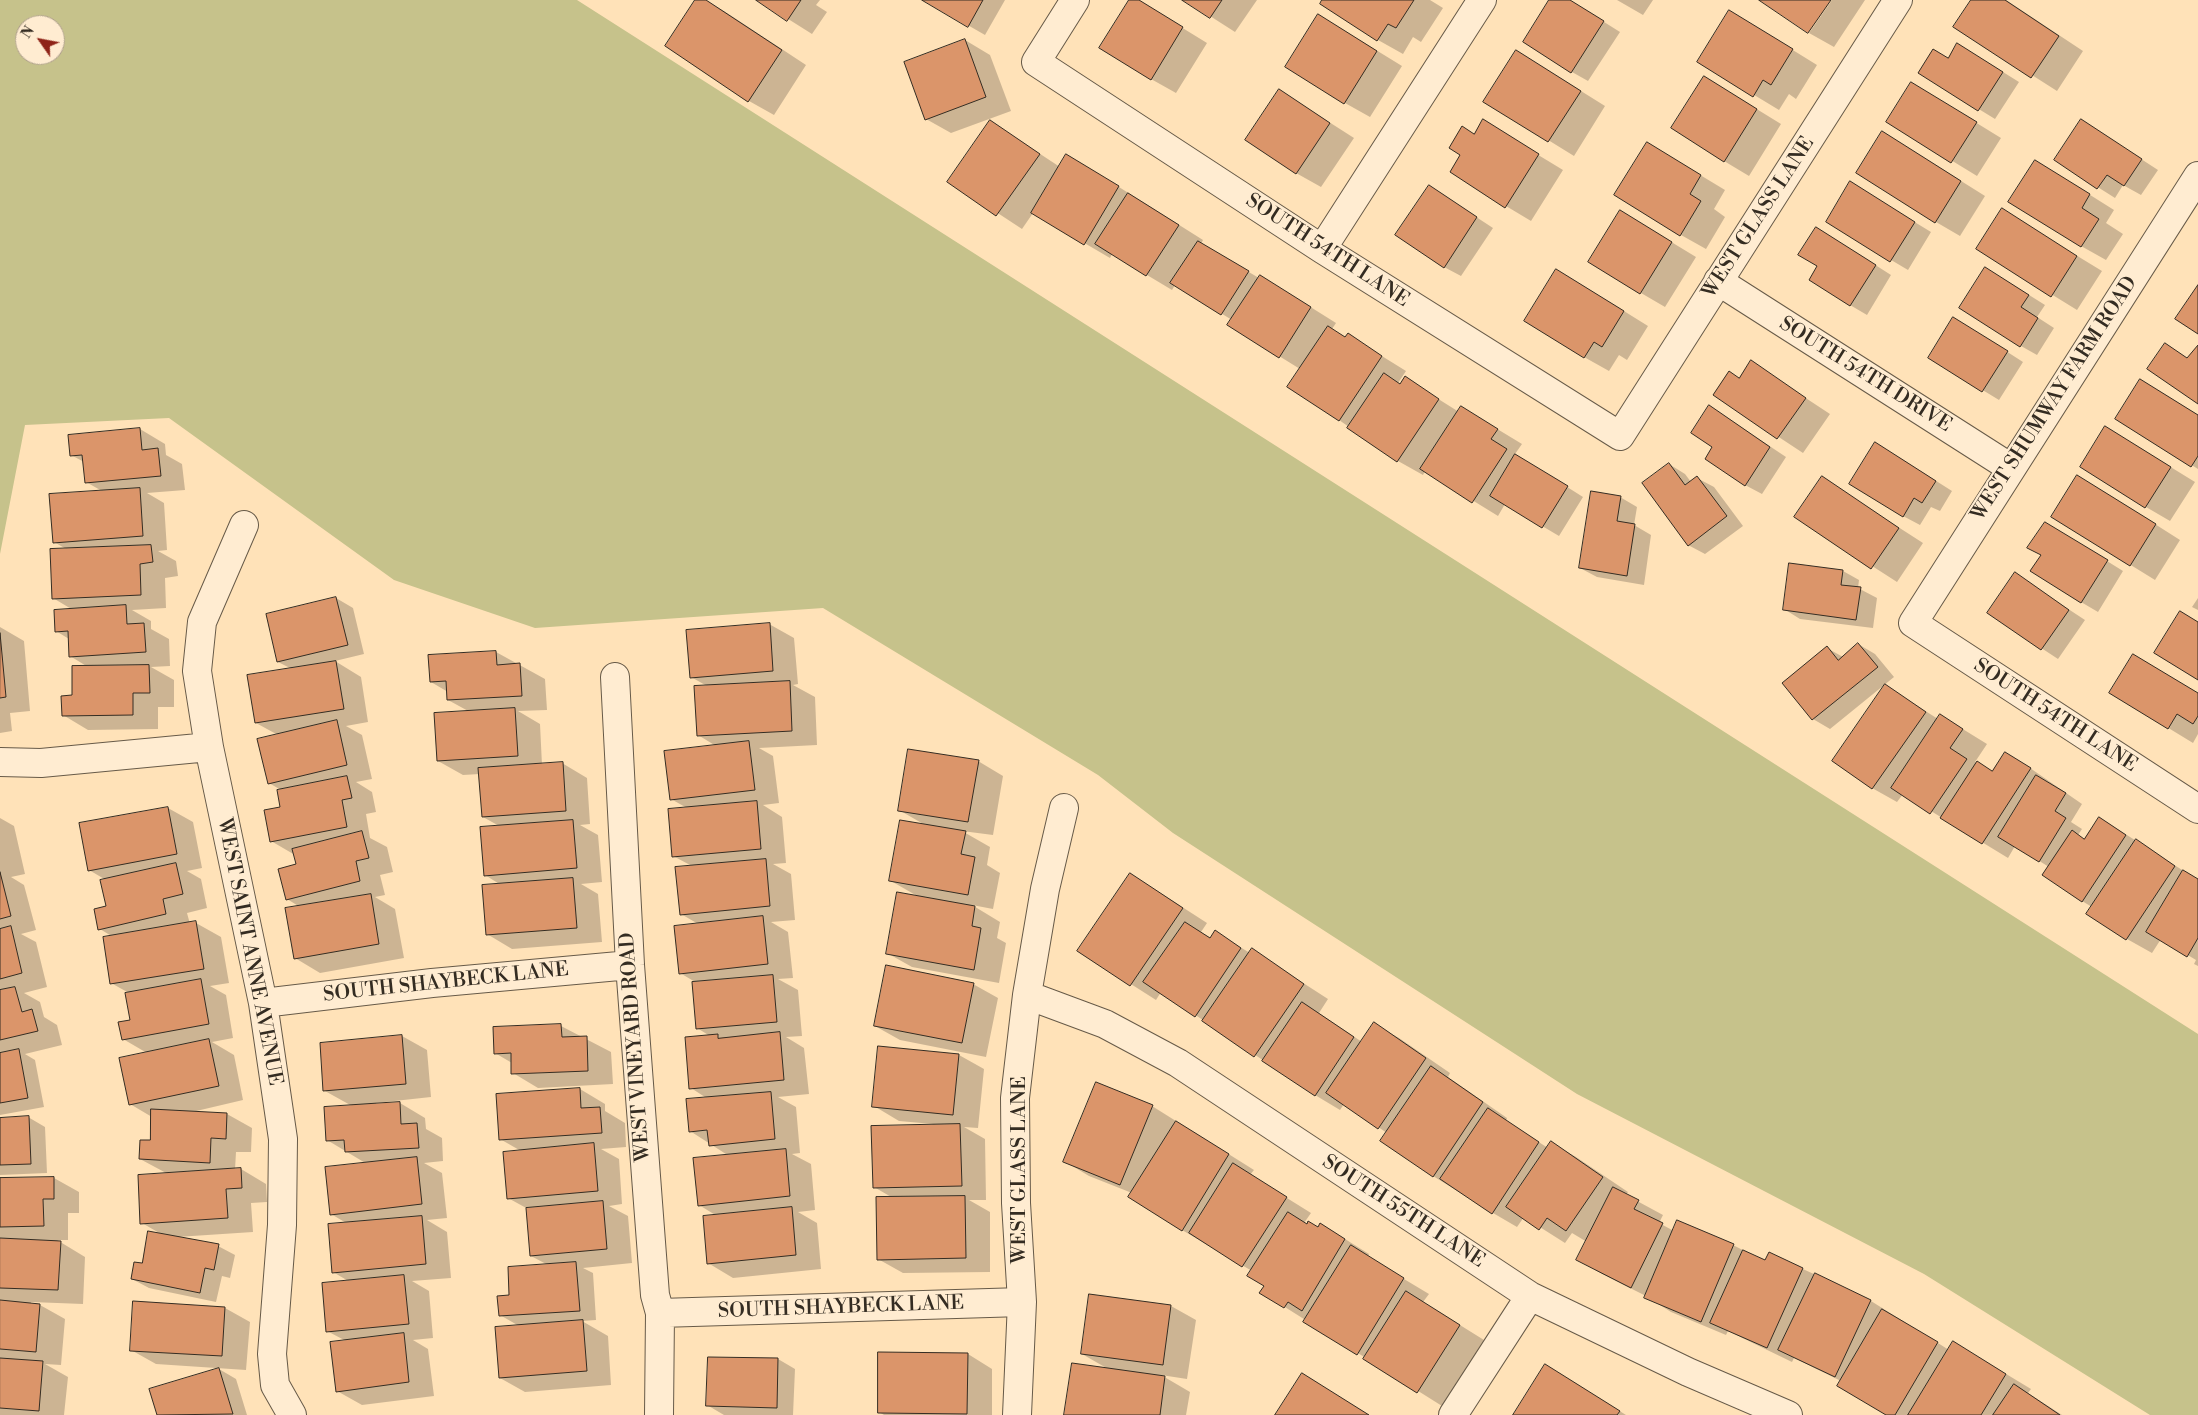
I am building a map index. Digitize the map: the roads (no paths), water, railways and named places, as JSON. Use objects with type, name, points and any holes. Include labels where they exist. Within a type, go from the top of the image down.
[{"type":"street","name":"SOUTH 54TH LANE","points":[[1075,0],[1036,62],[1322,249],[1620,436]]},
{"type":"street","points":[[1322,249],[1482,0]]},
{"type":"street","name":"WEST GLASS LANE","points":[[1620,436],[1898,0]]},
{"type":"street","name":"WEST SHUMWAY FARM ROAD","points":[[1913,623],[2198,176]]},
{"type":"street","name":"SOUTH 54TH DRIVE","points":[[1718,281],[2011,468]]},
{"type":"street","name":"WEST SAINT ANNE AVENUE","points":[[244,525],[202,622],[197,671],[209,747],[263,1003],[283,1139],[282,1225],[272,1354],[275,1385],[292,1415]]},
{"type":"street","name":"SOUTH 54TH LANE","points":[[1913,623],[2198,808]]},
{"type":"street","name":"WEST VINEYARD ROAD","points":[[615,678],[630,965],[655,1295],[660,1313],[660,1415]]},
{"type":"street","points":[[0,762],[41,762],[209,747]]},
{"type":"street","name":"WEST GLASS LANE","points":[[1017,1415],[1022,1302],[1016,1203],[1015,1098],[1027,995],[1045,889],[1064,808]]},
{"type":"street","name":"SOUTH SHAYBECK LANE","points":[[263,1003],[432,983],[630,965]]},
{"type":"street","name":"SOUTH 55TH LANE","points":[[1027,995],[1105,1024],[1178,1063],[1530,1296],[1688,1372],[1788,1415]]},
{"type":"street","points":[[1453,1415],[1530,1296]]},
{"type":"street","name":"SOUTH SHAYBECK LANE","points":[[660,1313],[1022,1302]]}]
